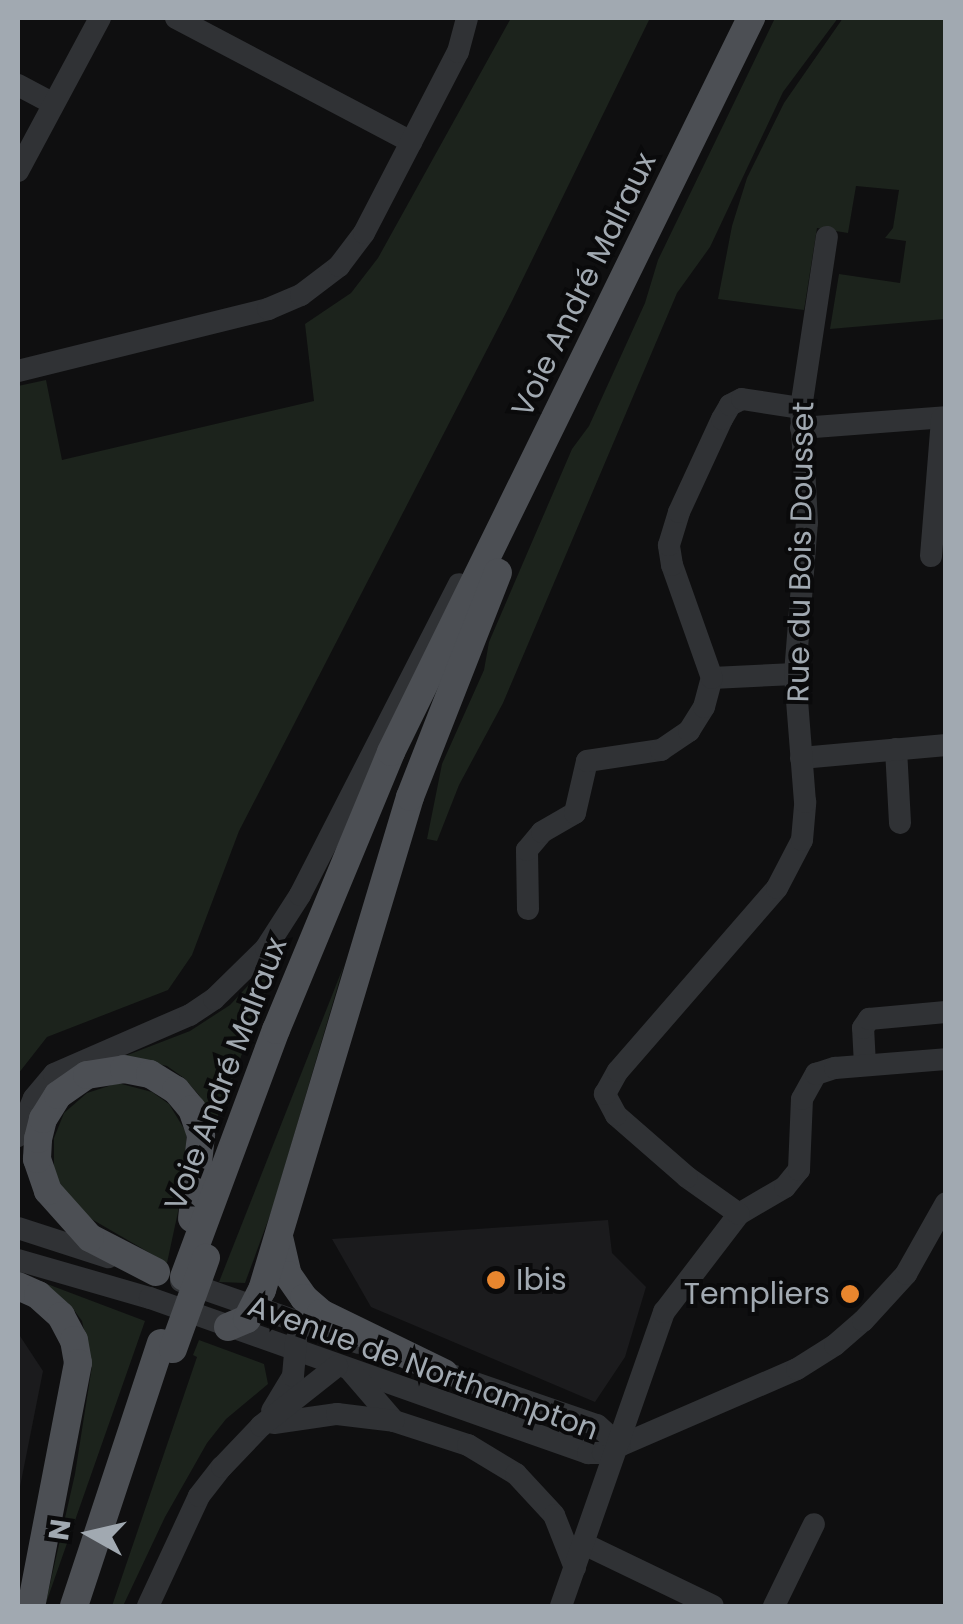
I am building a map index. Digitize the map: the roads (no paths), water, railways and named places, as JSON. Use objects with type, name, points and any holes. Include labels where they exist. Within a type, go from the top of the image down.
[{"type":"main road","name":"Voie André Malraux","points":[[87,1606],[167,1346],[184,1262],[477,581],[751,18]]},
{"type":"main road","points":[[228,1327],[247,1319],[255,1306],[410,797],[553,426]]},
{"type":"main road","points":[[106,1070],[137,1071],[162,1080],[192,1110],[201,1134],[202,1153],[184,1262],[90,1238],[59,1208],[41,1175],[38,1139],[43,1119],[58,1094],[74,1082],[106,1070]]},
{"type":"main road","points":[[279,1230],[282,1262],[304,1298],[342,1324],[444,1373]]},
{"type":"main road","points":[[18,1286],[38,1295],[61,1316],[74,1340],[78,1362],[31,1606]]},
{"type":"main road","name":"Voie André Malraux","points":[[74,1606],[167,1346]]},
{"type":"street","points":[[18,172],[100,18]]},
{"type":"street","points":[[176,18],[412,142]]},
{"type":"street","points":[[18,371],[268,309],[301,295],[339,266],[364,233],[412,142],[458,52],[468,18]]},
{"type":"street","points":[[18,85],[53,104]]},
{"type":"street","name":"Rue du Bois Dousset","points":[[739,1214],[687,1177],[616,1115],[608,1106],[605,1092],[791,869],[804,828],[795,674],[807,523],[801,418],[827,238]]},
{"type":"street","points":[[528,910],[527,850],[542,832],[575,813],[585,764],[654,753],[675,743],[700,715],[712,678],[672,565],[673,528],[730,405],[742,399],[801,418],[944,417],[931,556]]},
{"type":"street","points":[[18,1136],[34,1098],[54,1074],[190,1015],[246,970],[266,948],[300,895],[464,574],[553,426]]},
{"type":"street","points":[[712,678],[795,674]]},
{"type":"street","points":[[800,758],[946,745]]},
{"type":"street","points":[[896,749],[900,823]]},
{"type":"street","points":[[866,1065],[862,1036],[868,1019],[946,1012]]},
{"type":"street","points":[[561,1606],[668,1304],[739,1214],[784,1187],[799,1170],[802,1099],[810,1080],[825,1070],[946,1059]]},
{"type":"street","points":[[620,1446],[797,1369],[834,1345],[864,1321],[906,1274],[946,1203]]},
{"type":"street","name":"Avenue de Northampton","points":[[18,1228],[184,1262],[255,1306],[597,1425],[620,1446]]},
{"type":"street","name":"Avenue de Northampton","points":[[18,1260],[150,1298],[588,1453],[620,1446]]},
{"type":"street","points":[[148,1606],[200,1496],[259,1428],[284,1392],[298,1352],[292,1319]]},
{"type":"street","points":[[259,1428],[344,1368],[394,1421]]},
{"type":"street","points":[[259,1428],[310,1415],[355,1414],[394,1421],[468,1445],[516,1474],[554,1515],[575,1568]]},
{"type":"street","points":[[774,1606],[814,1524]]},
{"type":"street","points":[[584,1544],[700,1604]]},
{"type":"place","name":"Ibis","points":[[496,1280]]},
{"type":"place","name":"Templiers","points":[[850,1294]]}]
